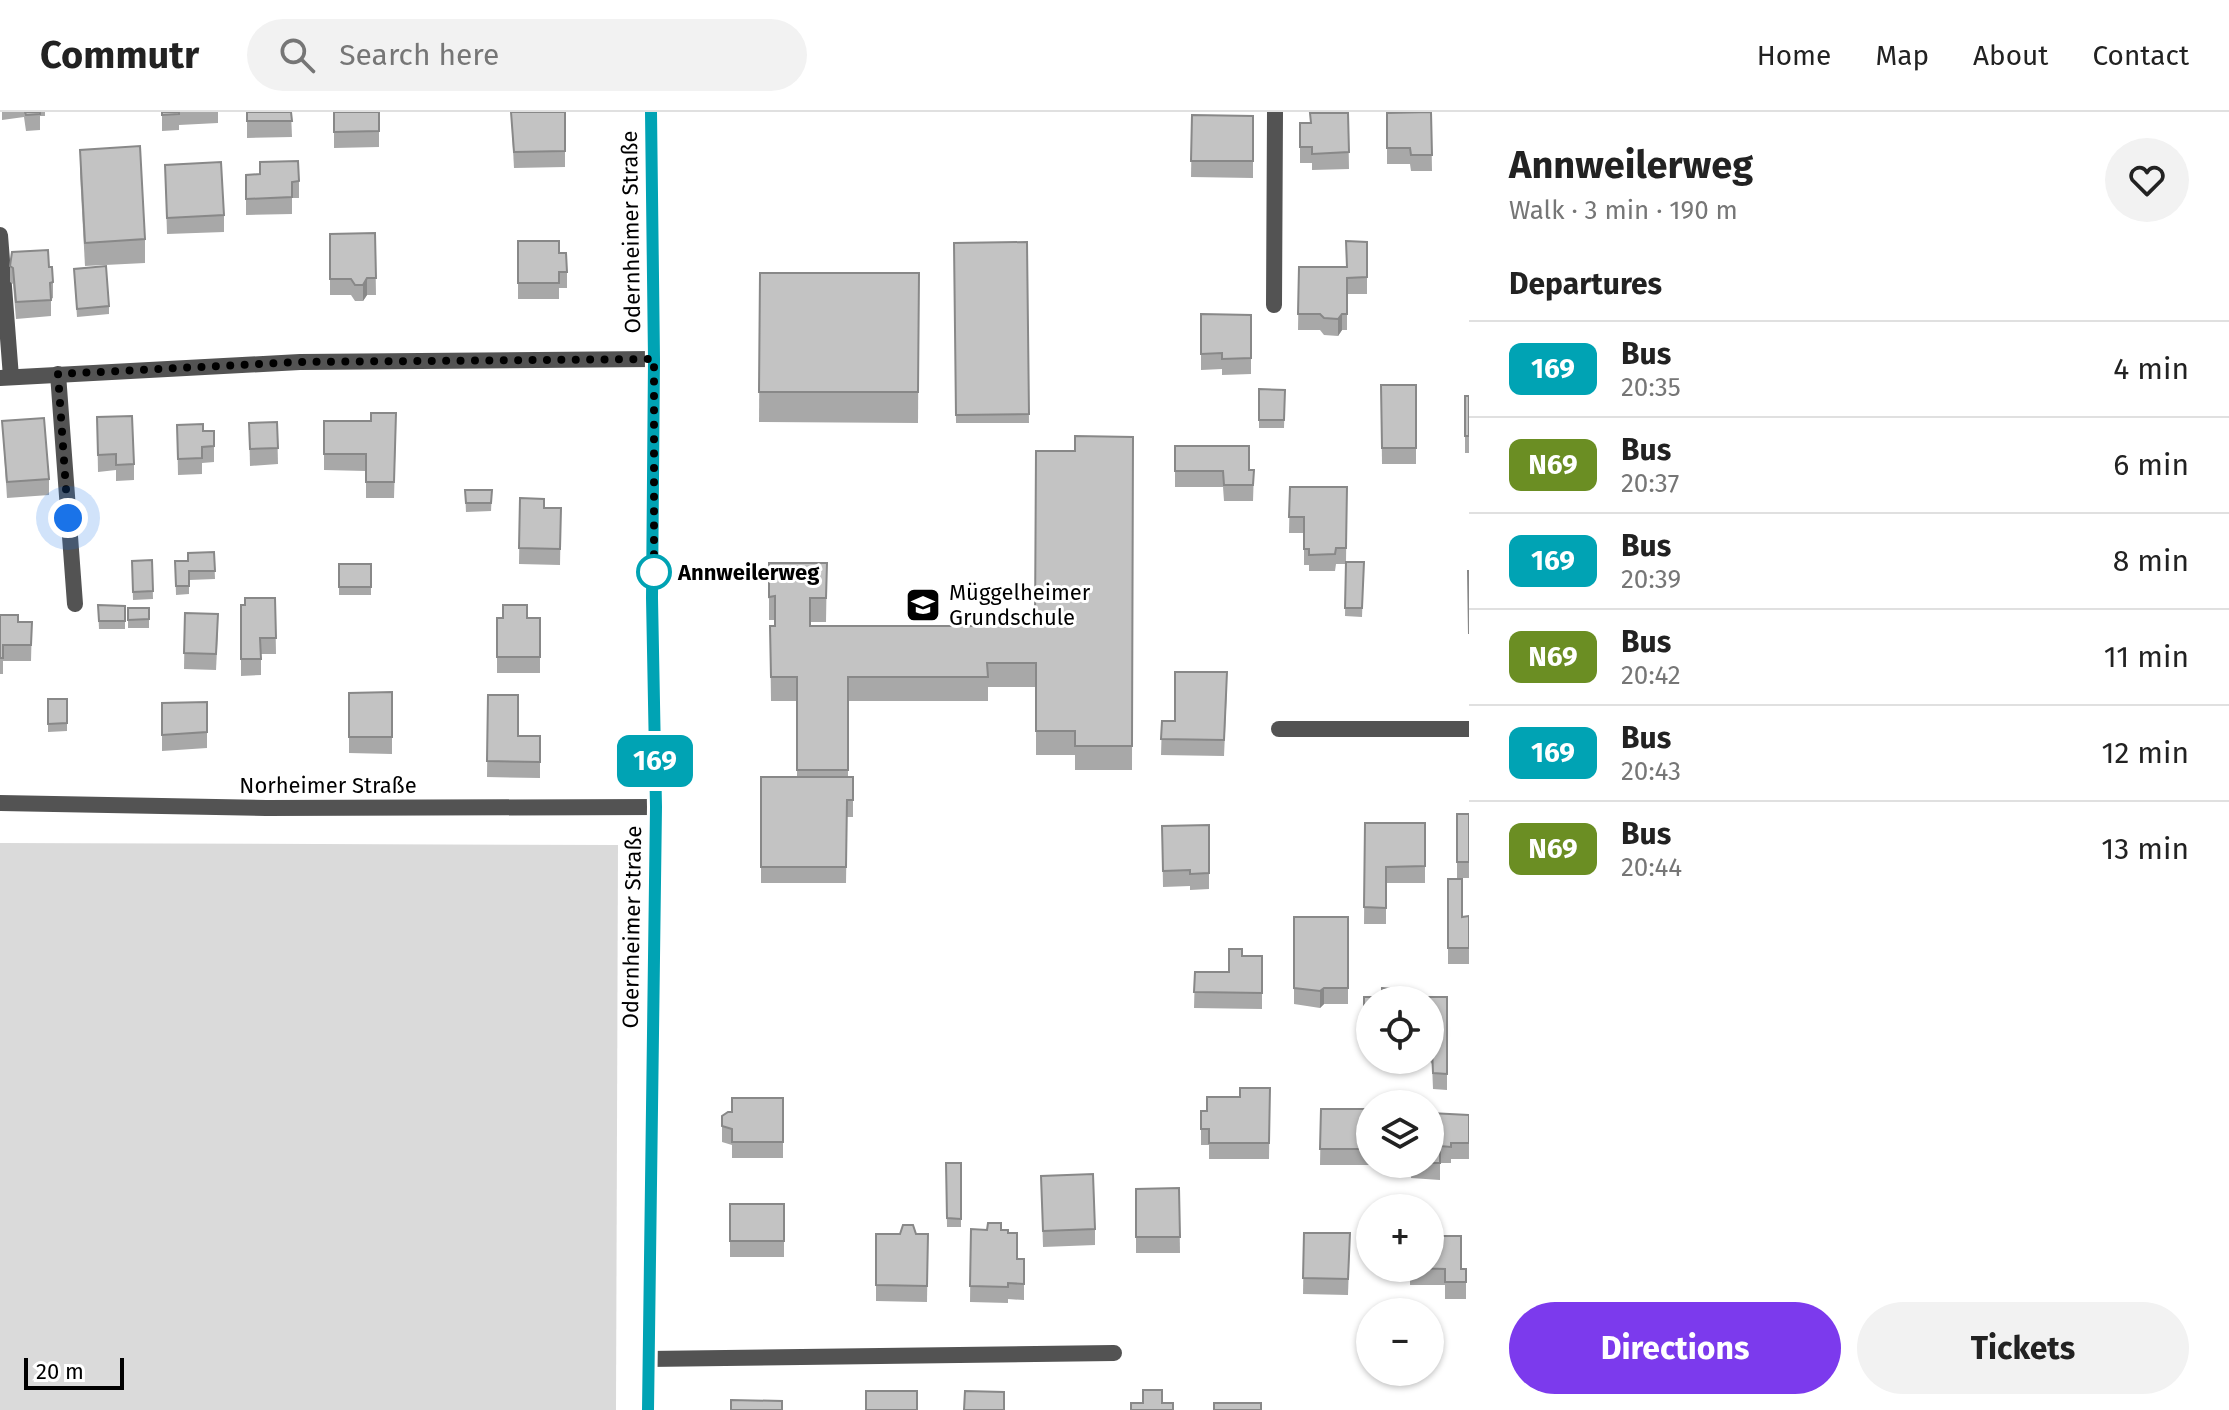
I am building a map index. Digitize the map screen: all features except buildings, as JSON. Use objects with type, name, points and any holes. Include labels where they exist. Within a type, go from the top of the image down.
[{"type":"street","name":"Odernheimer Straße","points":[[648,1410],[656,807],[652,598],[654,359],[651,112]]},
{"type":"street","points":[[1274,305],[1275,112]]},
{"type":"street","points":[[0,235],[6,377],[300,362],[654,359]]},
{"type":"street","points":[[58,374],[75,604]]},
{"type":"street","points":[[1279,729],[1469,729]]},
{"type":"street","name":"Norheimer Straße","points":[[0,803],[266,808],[656,807]]},
{"type":"street","points":[[648,1359],[1114,1353]]},
{"type":"shaded area","points":[[0,843],[618,845],[616,1410],[0,1410]]},
{"type":"bus line","name":"169","points":[[648,1410],[656,807],[652,598],[654,359],[651,112]]},
{"type":"place","name":"Annweilerweg","points":[[654,572]]},
{"type":"place","name":"Müggelheimer Grundschule","points":[[923,605]]},
{"type":"route","points":[[68,518],[58,374],[300,362],[654,359],[654,572]]}]
